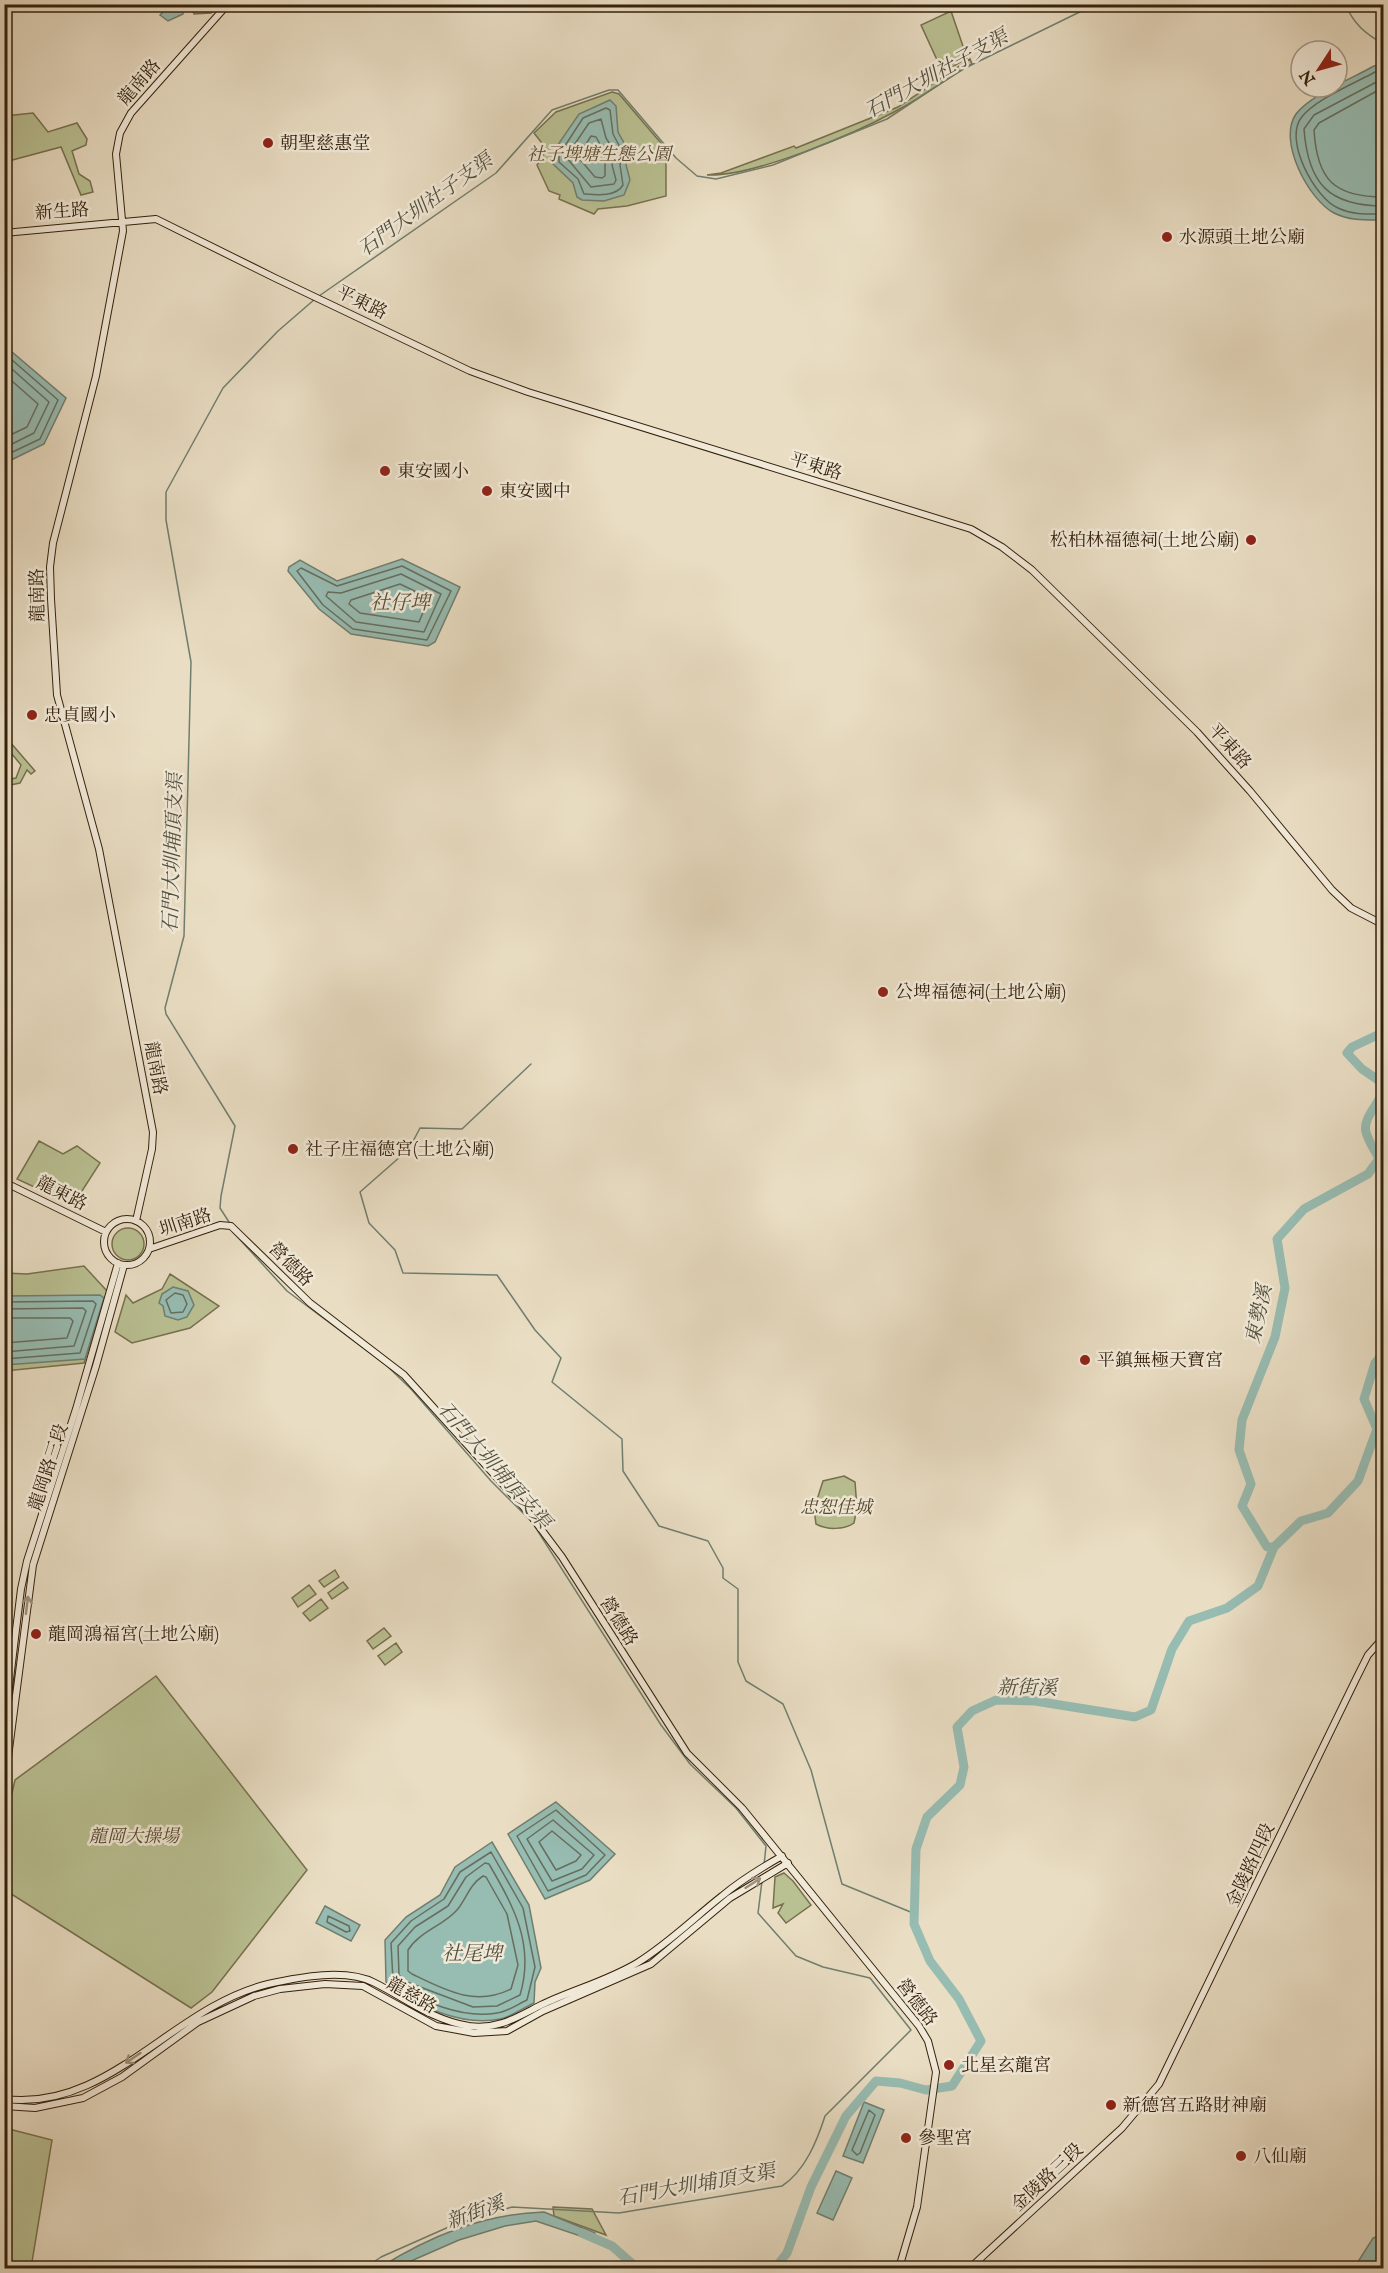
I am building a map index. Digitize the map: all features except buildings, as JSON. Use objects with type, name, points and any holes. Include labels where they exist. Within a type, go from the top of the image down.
[{"type":"street","name":"龍南路","points":[[136,1221],[146,1181],[153,1132],[106,880],[91,813],[57,695],[50,567],[58,521],[106,328],[123,231],[116,154],[124,124],[130,113],[228,4]]},
{"type":"street","name":"平東路","points":[[121,222],[156,219],[446,360],[494,380],[971,529],[1002,547],[1032,570],[1197,732],[1250,791],[1332,890],[1351,908],[1383,925]]},
{"type":"street","name":"新生路","points":[[4,232],[121,222]]},
{"type":"street","name":"龍東路","points":[[4,1182],[106,1232]]},
{"type":"street","points":[[122,1220],[136,1221],[146,1228],[150,1241],[149,1249],[139,1261],[121,1264],[107,1254],[104,1245],[106,1232],[122,1220]]},
{"type":"street","name":"圳南路","points":[[149,1249],[220,1225],[231,1226]]},
{"type":"street","name":"營德路","points":[[231,1226],[310,1303],[404,1375],[529,1512],[562,1557],[670,1731],[694,1762],[742,1808],[788,1863],[928,2041],[936,2072],[917,2207],[899,2268]]},
{"type":"street","name":"龍岡路三段","points":[[4,1728],[21,1589],[27,1561],[121,1264]]},
{"type":"street","name":"龍岡路三段","points":[[4,1788],[33,1565],[121,1264]]},
{"type":"street","name":"金陵路四段","points":[[1144,2105],[1159,2084],[1203,1998],[1356,1678],[1368,1655],[1383,1637]]},
{"type":"street","name":"龍慈路","points":[[4,2106],[36,2108],[82,2098],[122,2077],[198,2022],[223,2009],[254,1996],[312,1981],[348,1975],[374,1982],[437,2018],[470,2026],[503,2024],[636,1964],[750,1874],[782,1856]]},
{"type":"street","name":"龍慈路","points":[[4,2099],[46,2100],[80,2090],[103,2079],[222,2000],[268,1984],[312,1981],[363,1986],[436,2026],[474,2033],[507,2031],[543,2011],[651,1964],[730,1898],[788,1863]]},
{"type":"street","name":"金陵路三段","points":[[970,2268],[1144,2105]]},
{"type":"green space","points":[[191,5],[222,5],[211,13],[194,14]]},
{"type":"green space","points":[[951,11],[967,58],[943,73],[921,25]]},
{"type":"green space","points":[[970,59],[972,64],[916,100],[855,131],[776,162],[727,174],[707,175],[721,173],[794,146],[796,148],[898,107]]},
{"type":"green space","name":"社子埤塘生態公園","points":[[612,92],[619,94],[666,149],[666,196],[627,206],[598,209],[594,214],[559,199],[560,195],[549,191],[537,165],[543,156],[545,147],[534,133],[556,112]]},
{"type":"green space","points":[[33,113],[48,132],[77,123],[87,139],[86,145],[72,151],[79,174],[90,181],[93,192],[81,195],[61,147],[5,162],[5,116]]},
{"type":"green space","points":[[4,735],[35,771],[31,774],[27,770],[20,783],[5,786],[5,780],[16,778],[21,765],[12,754],[5,761]]},
{"type":"green space","points":[[39,1141],[63,1154],[77,1146],[100,1163],[73,1205],[17,1179]]},
{"type":"green space","points":[[128,1228],[139,1233],[144,1244],[139,1255],[128,1260],[117,1255],[112,1244],[117,1233]]},
{"type":"green space","points":[[84,1266],[107,1291],[84,1363],[5,1371],[5,1273],[27,1274]]},
{"type":"green space","points":[[170,1274],[219,1306],[190,1328],[132,1343],[115,1332],[126,1295],[133,1303],[162,1289]]},
{"type":"green space","name":"忠恕佳城","points":[[844,1476],[855,1482],[857,1508],[854,1523],[835,1528],[816,1524],[814,1509],[823,1481]]},
{"type":"green space","points":[[335,1570],[339,1577],[324,1587],[319,1581]]},
{"type":"green space","points":[[343,1582],[348,1588],[332,1599],[328,1593]]},
{"type":"green space","points":[[309,1585],[316,1594],[298,1607],[292,1598]]},
{"type":"green space","points":[[321,1599],[328,1608],[310,1621],[303,1613]]},
{"type":"green space","points":[[384,1628],[391,1636],[373,1649],[367,1641]]},
{"type":"green space","points":[[396,1643],[402,1652],[385,1665],[378,1656]]},
{"type":"green space","name":"龍岡大操場","points":[[156,1676],[307,1870],[212,1992],[191,2008],[5,1890],[5,1823],[15,1780]]},
{"type":"green space","points":[[784,1873],[811,1905],[786,1923],[778,1913],[783,1904],[773,1908],[775,1877]]},
{"type":"green space","points":[[5,2128],[52,2140],[31,2268],[5,2268]]},
{"type":"green space","points":[[553,2207],[592,2209],[606,2235],[554,2216]]},
{"type":"water","points":[[182,5],[183,14],[168,21],[160,15],[168,7]]},
{"type":"water","points":[[1383,65],[1383,220],[1346,217],[1324,206],[1298,169],[1290,139],[1291,125],[1296,114],[1311,100],[1349,99],[1349,78],[1374,66]]},
{"type":"water","points":[[610,100],[616,106],[618,132],[628,150],[626,165],[630,180],[624,195],[604,201],[582,200],[577,197],[573,183],[552,163],[555,149],[579,114]]},
{"type":"water","points":[[5,346],[66,398],[44,444],[5,463]]},
{"type":"water","name":"社仔埤","points":[[402,559],[460,587],[435,642],[428,646],[351,634],[319,609],[288,571],[289,567],[300,560],[337,581]]},
{"type":"water","points":[[173,1287],[188,1291],[194,1305],[187,1317],[178,1320],[165,1316],[163,1306],[159,1303],[162,1294]]},
{"type":"water","points":[[100,1295],[104,1298],[85,1359],[5,1365],[5,1296]]},
{"type":"water","points":[[556,1802],[615,1854],[590,1880],[545,1899],[508,1834]]},
{"type":"water","name":"社尾埤","points":[[492,1842],[529,1905],[541,1968],[535,1982],[534,2003],[504,2018],[486,2021],[471,2020],[425,2006],[397,1991],[386,1982],[385,1940],[406,1917],[440,1895],[455,1867]]},
{"type":"water","points":[[325,1906],[360,1925],[351,1941],[316,1923]]},
{"type":"water","points":[[864,2102],[884,2110],[863,2163],[843,2156]]},
{"type":"water","points":[[836,2171],[852,2178],[833,2220],[817,2213]]},
{"type":"water","name":"新街溪","points":[[544,2212],[595,2233],[589,2239],[536,2221],[505,2226],[459,2240],[395,2268],[379,2268],[418,2246],[478,2222]]},
{"type":"water","points":[[1383,2234],[1383,2268],[1354,2268],[1373,2238]]},
{"type":"waterway","name":"石門大圳社子支渠","points":[[319,296],[496,173],[552,110],[609,90],[618,90],[676,158],[697,176],[716,179],[773,165],[887,119],[961,70],[1096,4]]},
{"type":"waterway","points":[[1345,4],[1361,28],[1384,44]]},
{"type":"waterway","name":"石門大圳埔頂支渠","points":[[229,1222],[220,1208],[235,1126],[166,1014],[165,1008],[184,936],[191,662],[166,520],[166,492],[223,388],[278,331],[315,299]]},
{"type":"waterway","name":"東勢溪","points":[[1384,1032],[1352,1047],[1347,1053],[1362,1069],[1384,1084]]},
{"type":"waterway","name":"石門大圳埔頂支渠","points":[[531,1064],[462,1129],[420,1128],[409,1149],[360,1192],[369,1223],[395,1250],[403,1273],[497,1275],[535,1330],[561,1358],[552,1382],[622,1439],[623,1471],[659,1526],[708,1541],[723,1568],[723,1578],[738,1589],[738,1662],[746,1681],[783,1704],[811,1770],[842,1884],[913,1913]]},
{"type":"waterway","name":"東勢溪","points":[[1274,1547],[1267,1547],[1242,1506],[1251,1484],[1239,1450],[1242,1420],[1275,1337],[1285,1288],[1277,1239],[1304,1209],[1368,1174],[1379,1159],[1368,1139],[1366,1127],[1369,1116],[1384,1088]]},
{"type":"waterway","name":"石門大圳埔頂支渠","points":[[233,1232],[287,1291],[386,1365],[411,1389],[491,1481],[532,1522],[661,1725],[690,1764],[736,1808],[766,1846],[764,1865]]},
{"type":"waterway","name":"新街溪","points":[[775,2268],[787,2253],[811,2187],[846,2116],[876,2081],[900,2083],[926,2090],[952,2086],[981,2041],[959,1999],[930,1961],[914,1924],[916,1849],[927,1817],[960,1785],[964,1767],[957,1727],[972,1711],[996,1700],[1035,1701],[1135,1717],[1151,1710],[1172,1649],[1189,1621],[1227,1608],[1258,1586],[1274,1547],[1301,1521],[1328,1513],[1358,1481],[1377,1429],[1364,1399],[1375,1363],[1384,1353]]},
{"type":"waterway","name":"石門大圳埔頂支渠","points":[[365,2268],[381,2257],[451,2226],[512,2207],[619,2213],[782,2186],[790,2180],[809,2155],[825,2116],[911,2030],[870,1978],[823,1967],[796,1956],[758,1913],[762,1881]]},
{"type":"waterway","name":"新街溪","points":[[582,2233],[612,2246],[637,2268]]},
{"type":"place","name":"朝聖慈惠堂","points":[[268,143]]},
{"type":"place","name":"水源頭土地公廟","points":[[1167,237]]},
{"type":"place","name":"東安國小","points":[[385,471]]},
{"type":"place","name":"東安國中","points":[[487,491]]},
{"type":"place","name":"松柏林福德祠(土地公廟)","points":[[1251,540]]},
{"type":"place","name":"忠貞國小","points":[[32,715]]},
{"type":"place","name":"公埤福德祠(土地公廟)","points":[[883,992]]},
{"type":"place","name":"社子庄福德宮(土地公廟)","points":[[293,1149]]},
{"type":"place","name":"平鎮無極天寶宮","points":[[1085,1360]]},
{"type":"place","name":"龍岡鴻福宮(土地公廟)","points":[[36,1634]]},
{"type":"place","name":"北星玄龍宮","points":[[949,2065]]},
{"type":"place","name":"新德宮五路財神廟","points":[[1111,2105]]},
{"type":"place","name":"參聖宮","points":[[906,2138]]},
{"type":"place","name":"八仙廟","points":[[1241,2156]]}]
